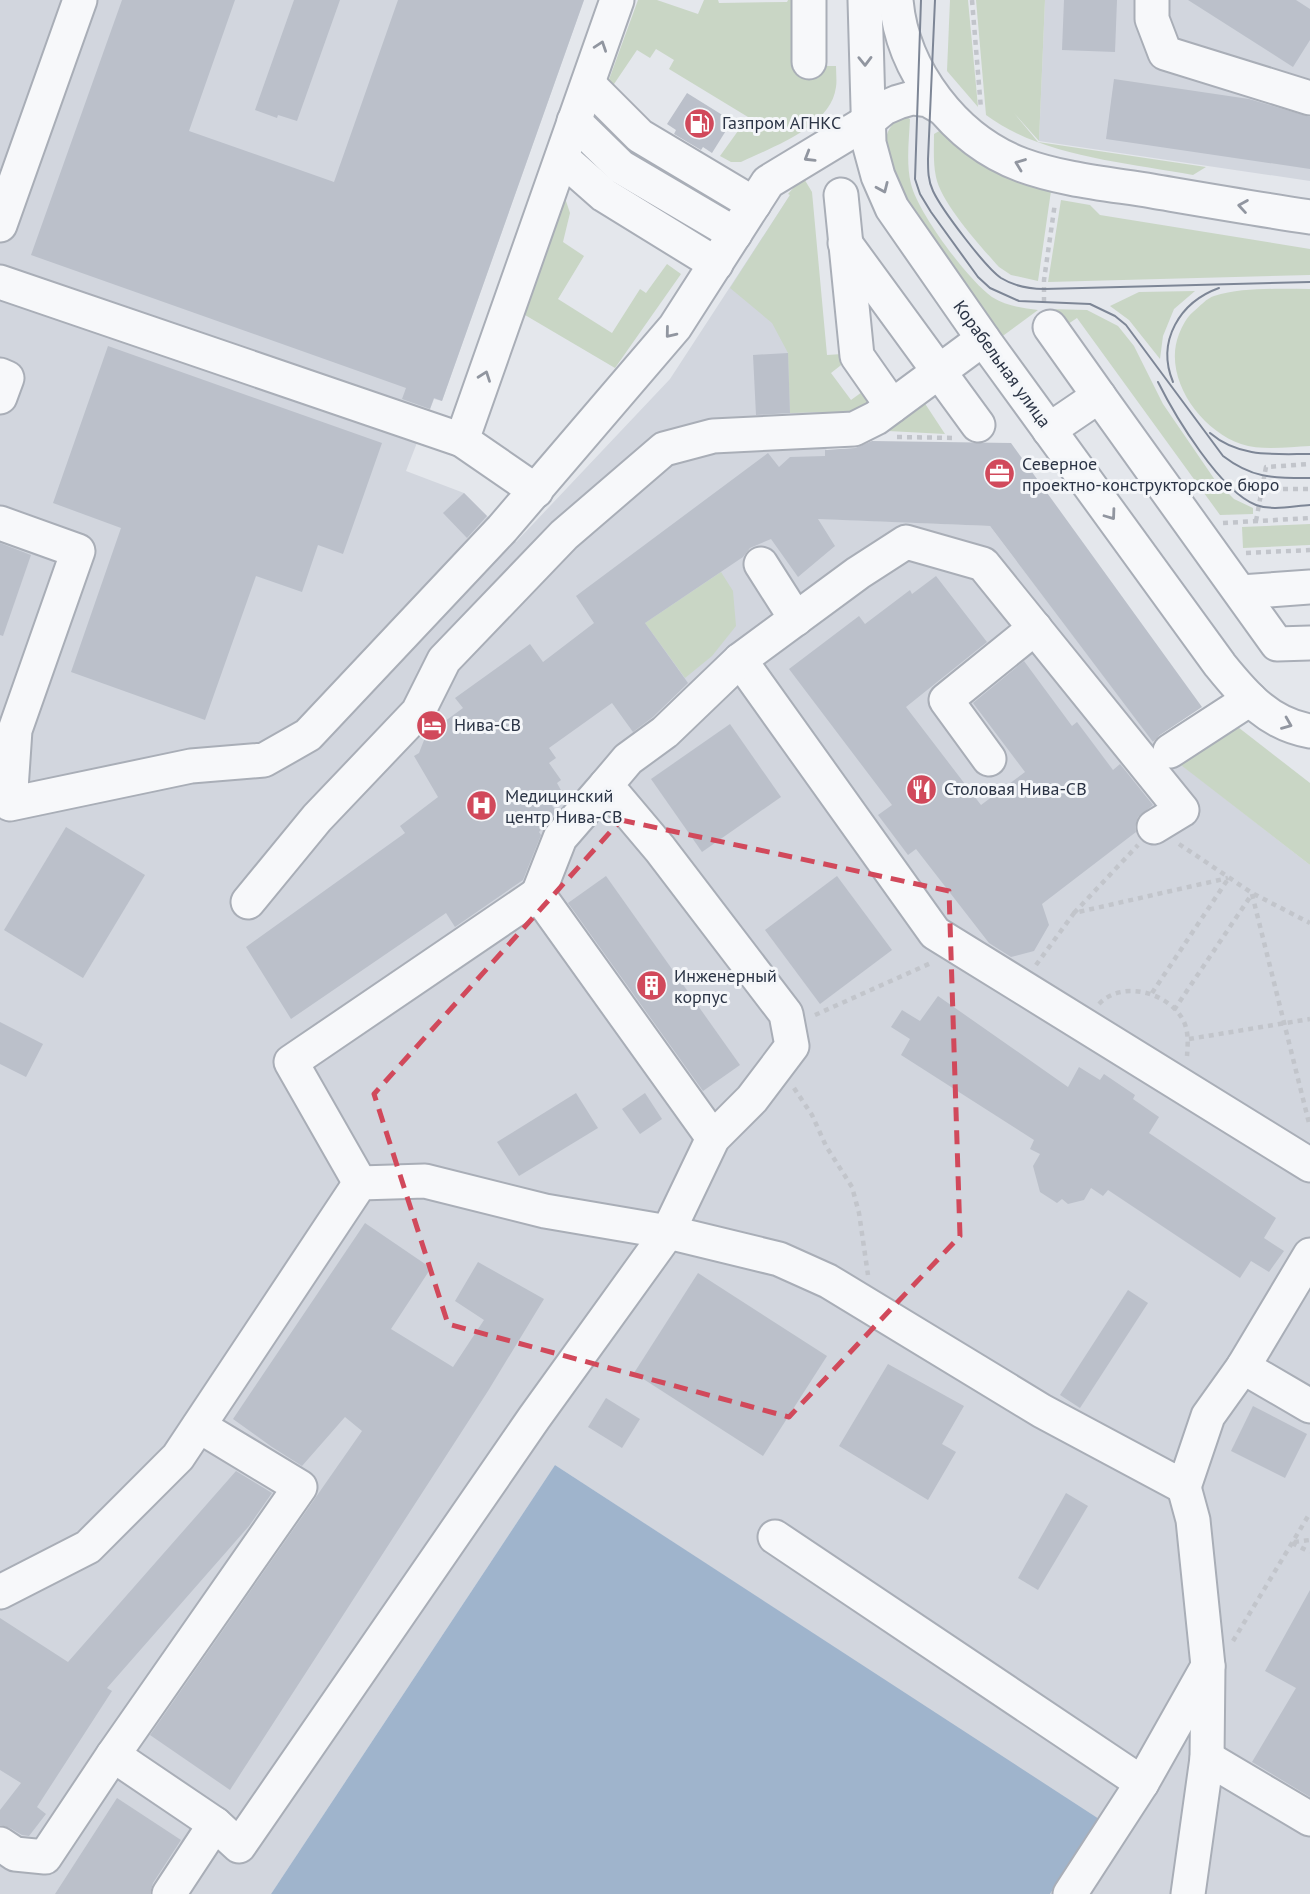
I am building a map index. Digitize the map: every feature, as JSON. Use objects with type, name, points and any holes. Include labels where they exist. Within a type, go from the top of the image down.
[{"type":"street","points":[[0,225],[79,0]]},
{"type":"street","points":[[462,440],[617,0]]},
{"type":"street","points":[[809,0],[809,62]]},
{"type":"street","name":"Корабельная улица","points":[[864,0],[867,122],[872,158],[892,208],[983,339],[1220,665],[1250,699],[1273,718],[1310,731]]},
{"type":"street","points":[[896,0],[906,46],[923,82],[942,108],[981,143],[1012,161],[1061,177],[1310,217]]},
{"type":"street","points":[[1152,0],[1152,19],[1165,53],[1310,99]]},
{"type":"street","points":[[0,523],[78,551],[15,730],[5,812],[191,766],[264,760],[307,735],[536,491],[675,327],[768,182],[867,122],[884,108],[912,98],[928,100],[942,108]]},
{"type":"street","points":[[571,131],[639,136],[730,241]]},
{"type":"street","points":[[571,131],[613,181],[730,241]]},
{"type":"street","points":[[841,195],[858,356],[880,414]]},
{"type":"street","points":[[845,243],[939,371],[972,432]]},
{"type":"street","points":[[0,282],[462,440],[536,491]]},
{"type":"street","points":[[1047,318],[1099,396],[1277,644],[1310,643]]},
{"type":"street","points":[[248,902],[317,818],[418,712],[444,660],[564,535],[664,449],[713,436],[853,429],[880,414],[983,339]]},
{"type":"street","points":[[0,375],[7,377],[0,397]]},
{"type":"street","points":[[1049,430],[1099,396]]},
{"type":"street","points":[[360,1183],[291,1062],[538,894],[560,838],[628,760],[665,732],[740,660],[906,541],[983,564],[1182,810],[1154,827]]},
{"type":"street","points":[[761,564],[796,619]]},
{"type":"street","points":[[1241,593],[1310,587]]},
{"type":"street","points":[[989,759],[946,700],[1035,628]]},
{"type":"street","points":[[740,660],[935,933],[1310,1165]]},
{"type":"street","points":[[1170,751],[1250,699]]},
{"type":"street","points":[[113,1755],[215,1824],[236,1853],[534,1418],[668,1232],[713,1138],[752,1099],[792,1046],[786,1014],[660,849],[606,785]]},
{"type":"street","points":[[538,894],[713,1138]]},
{"type":"street","points":[[360,1183],[425,1181],[545,1211],[668,1232],[779,1259],[828,1281],[1042,1411],[1184,1487]]},
{"type":"street","points":[[0,1592],[88,1547],[178,1457],[360,1183]]},
{"type":"street","points":[[1188,1894],[1207,1758],[1207,1675],[1193,1520],[1184,1487],[1208,1416],[1243,1367],[1310,1255]]},
{"type":"street","points":[[1243,1367],[1310,1406]]},
{"type":"street","points":[[0,1844],[15,1854],[45,1857],[300,1487],[199,1426]]},
{"type":"street","points":[[775,1537],[1142,1783]]},
{"type":"street","points":[[1070,1894],[1142,1783],[1207,1675]]},
{"type":"street","points":[[1207,1758],[1310,1819]]},
{"type":"street","points":[[169,1894],[215,1824]]},
{"type":"path","points":[[972,0],[982,117]]},
{"type":"path","points":[[1047,318],[1044,280],[1056,195]]},
{"type":"path","points":[[880,414],[879,437],[972,432]]},
{"type":"path","points":[[1256,521],[1266,467],[1310,464]]},
{"type":"path","points":[[1262,489],[1310,489]]},
{"type":"path","points":[[1218,523],[1226,533]]},
{"type":"path","points":[[1242,554],[1310,550]]},
{"type":"path","points":[[1021,987],[1074,914],[1154,827],[1252,893],[1310,923]]},
{"type":"path","points":[[1074,914],[1229,878]]},
{"type":"path","points":[[1152,993],[1229,878]]},
{"type":"path","points":[[1174,1010],[1252,893]]},
{"type":"path","points":[[1252,893],[1310,1127]]},
{"type":"path","points":[[789,1027],[961,949]]},
{"type":"path","points":[[1083,1025],[1104,1000],[1127,991],[1152,993],[1169,1003],[1182,1019],[1189,1039],[1187,1058],[1174,1082]]},
{"type":"path","points":[[1189,1039],[1310,1019]]},
{"type":"path","points":[[777,1067],[812,1115],[826,1146],[852,1186],[870,1281],[885,1315]]},
{"type":"path","points":[[1207,1675],[1310,1513]]},
{"type":"path","points":[[1292,1543],[1310,1540]]},
{"type":"path","points":[[1292,1543],[1310,1552]]},
{"type":"highlighted area","points":[[621,820],[949,891],[960,1236],[789,1417],[448,1324],[374,1094]]},
{"type":"shaded area","points":[[0,0],[584,0],[442,401],[434,399],[406,471],[464,493],[516,542],[670,379],[790,195],[826,412],[827,519],[990,526],[1155,744],[1310,865],[1310,1894],[1050,1894],[1098,1820],[555,1465],[271,1894],[0,1894]]},
{"type":"shaded area","points":[[1045,0],[1310,0],[1310,181],[1039,141]]},
{"type":"green space","points":[[638,0],[657,0],[698,14],[704,0],[718,0],[719,3],[795,0],[795,66],[836,66],[836,85],[832,101],[812,124],[798,134],[741,162],[731,162],[720,156],[748,117],[669,69],[674,60],[656,49],[650,58],[637,50],[612,87],[607,85]]},
{"type":"green space","points":[[950,0],[968,0],[978,107],[947,71]]},
{"type":"green space","points":[[976,0],[1045,0],[1039,141],[1014,113],[1038,142],[1008,129],[986,115]]},
{"type":"green space","points":[[905,116],[910,119],[908,160],[911,184],[933,228],[970,276],[992,297],[1008,305],[1038,310],[1000,338],[951,270],[899,184],[889,159],[886,140],[892,125]]},
{"type":"green space","points":[[941,130],[965,151],[992,168],[1020,182],[1051,191],[1038,281],[1011,275],[999,267],[953,212],[939,188],[935,172],[934,134]]},
{"type":"green space","points":[[1039,142],[1206,167],[1193,175],[1113,161]]},
{"type":"green space","points":[[803,177],[812,192],[827,355],[842,354],[845,362],[831,373],[851,400],[862,392],[869,395],[868,408],[826,421],[825,412],[790,413],[788,353],[772,323],[730,288],[790,195],[788,194]]},
{"type":"green space","points":[[565,198],[570,213],[563,242],[584,256],[558,299],[612,333],[640,289],[646,293],[667,264],[681,274],[615,368],[525,315]]},
{"type":"green space","points":[[1061,200],[1090,205],[1100,215],[1310,249],[1310,275],[1048,282]]},
{"type":"green space","points":[[1310,289],[1310,446],[1258,447],[1241,444],[1226,437],[1199,414],[1180,384],[1175,350],[1185,322],[1203,303],[1225,293]]},
{"type":"green space","points":[[1195,291],[1174,309],[1163,336],[1160,359],[1129,320],[1110,306],[1139,292]]},
{"type":"green space","points":[[1049,309],[1087,310],[1118,326],[1134,346],[1163,404],[1215,480],[1234,499],[1253,508],[1253,514],[1220,515],[1077,318],[1065,326],[1061,325]]},
{"type":"green space","points":[[922,399],[945,434],[888,431],[887,428]]},
{"type":"green space","points":[[1310,524],[1310,545],[1243,548],[1242,527]]},
{"type":"green space","points":[[721,572],[733,591],[736,626],[712,656],[685,678],[645,623]]},
{"type":"green space","points":[[1234,724],[1310,783],[1310,865],[1177,762]]},
{"type":"water","points":[[555,1465],[1099,1819],[1050,1894],[271,1894]]},
{"type":"building","points":[[122,0],[235,0],[189,131],[334,182],[398,0],[584,0],[442,401],[434,398],[430,409],[402,399],[406,388],[31,255]]},
{"type":"building","points":[[294,0],[340,0],[297,121],[278,115],[277,118],[255,110]]},
{"type":"building","points":[[1064,0],[1117,0],[1115,52],[1062,50]]},
{"type":"building","points":[[1188,0],[1296,0],[1310,9],[1310,40],[1293,67]]},
{"type":"building","points":[[1114,79],[1249,99],[1310,117],[1310,169],[1106,139]]},
{"type":"building","name":"Газпром АГНКС","points":[[687,93],[732,121],[712,153],[703,147],[701,150],[674,134],[676,130],[667,124]]},
{"type":"building","points":[[108,346],[382,443],[343,554],[318,545],[302,592],[256,576],[205,720],[71,672],[121,528],[53,503]]},
{"type":"building","points":[[788,353],[790,413],[756,415],[753,355]]},
{"type":"building","points":[[872,441],[1011,443],[1202,707],[1153,742],[990,526],[818,519],[835,546],[798,577],[771,539],[750,548],[743,557],[645,623],[688,683],[653,717],[633,732],[612,703],[549,748],[556,758],[549,763],[561,780],[557,783],[563,794],[549,802],[557,812],[539,832],[541,835],[523,880],[455,927],[446,913],[291,1019],[246,947],[405,833],[400,826],[438,797],[414,756],[419,753],[426,735],[463,708],[455,698],[530,644],[543,662],[594,623],[576,596],[768,453],[779,467],[790,457],[825,456],[825,450],[855,448]]},
{"type":"building","points":[[464,493],[487,516],[467,538],[443,513]]},
{"type":"building","points":[[0,543],[31,555],[3,636],[0,635]]},
{"type":"building","points":[[936,576],[987,642],[906,707],[981,805],[1025,772],[973,703],[1024,661],[1072,726],[1077,722],[1113,770],[1120,764],[1153,805],[1138,817],[1136,832],[1042,904],[1049,925],[1034,951],[1011,957],[989,943],[916,849],[908,855],[878,815],[892,805],[789,669],[859,616],[865,624],[910,590],[912,594]]},
{"type":"building","points":[[730,724],[781,797],[702,852],[651,779]]},
{"type":"building","points":[[66,827],[145,875],[83,978],[4,930]]},
{"type":"building","name":"Инженерный корпус","points":[[606,876],[740,1065],[703,1091],[568,903]]},
{"type":"building","points":[[837,876],[892,950],[820,1004],[765,930]]},
{"type":"building","points":[[938,996],[1068,1087],[1079,1067],[1100,1080],[1104,1074],[1135,1095],[1133,1099],[1159,1117],[1149,1133],[1276,1218],[1264,1238],[1284,1251],[1269,1272],[1251,1261],[1240,1278],[1108,1190],[1103,1196],[1091,1188],[1084,1200],[1068,1204],[1062,1199],[1057,1203],[1040,1192],[1033,1166],[1040,1154],[1030,1149],[1034,1140],[901,1055],[910,1039],[891,1027],[902,1010],[920,1021]]},
{"type":"building","points":[[0,1022],[43,1044],[26,1077],[0,1064]]},
{"type":"building","points":[[576,1093],[598,1128],[519,1176],[497,1142]]},
{"type":"building","points":[[645,1093],[662,1119],[640,1134],[622,1109]]},
{"type":"building","points":[[365,1223],[431,1268],[391,1329],[453,1367],[484,1320],[455,1301],[478,1262],[544,1299],[488,1391],[230,1790],[150,1735],[362,1431],[345,1417],[302,1466],[233,1419]]},
{"type":"building","points":[[698,1273],[827,1356],[763,1456],[634,1373]]},
{"type":"building","points":[[1128,1290],[1148,1303],[1080,1408],[1060,1395]]},
{"type":"building","points":[[888,1364],[964,1406],[942,1444],[956,1452],[928,1500],[839,1446]]},
{"type":"building","points":[[606,1398],[640,1419],[622,1448],[588,1427]]},
{"type":"building","points":[[1253,1406],[1307,1434],[1285,1478],[1231,1451]]},
{"type":"building","points":[[236,1471],[272,1493],[249,1526],[107,1688],[112,1691],[37,1807],[46,1814],[29,1836],[0,1825],[0,1810],[21,1783],[0,1770],[0,1618],[68,1662]]},
{"type":"building","points":[[1066,1493],[1088,1506],[1038,1590],[1018,1578]]},
{"type":"building","points":[[1310,1590],[1310,1797],[1252,1762],[1296,1688],[1265,1671]]},
{"type":"building","points":[[117,1798],[181,1840],[153,1883],[150,1894],[55,1894]]},
{"type":"tram line","points":[[921,0],[915,179],[931,212],[978,277],[990,288],[1019,301],[1090,304],[1115,316],[1126,325],[1223,456],[1244,469],[1264,476],[1310,478]]},
{"type":"tram line","points":[[935,0],[928,159],[930,183],[938,200],[964,238],[1001,278],[1022,286],[1044,289],[1310,282]]},
{"type":"tram line","points":[[1173,382],[1168,367],[1168,352],[1175,325],[1193,303],[1219,288]]},
{"type":"tram line","points":[[1158,382],[1175,414],[1200,451],[1228,485],[1242,497],[1256,505],[1269,508],[1310,505]]},
{"type":"tram line","points":[[1210,433],[1245,451],[1310,454]]},
{"type":"place","name":"Газпром АГНКС","points":[[699,123]]},
{"type":"place","name":"Северное проектно-конструкторское бюро","points":[[999,474]]},
{"type":"place","name":"Нива-СВ","points":[[431,725]]},
{"type":"place","name":"Столовая Нива-СВ","points":[[921,789]]},
{"type":"place","name":"Медицинский центр Нива-СВ","points":[[482,806]]},
{"type":"place","name":"Инженерный корпус","points":[[651,986]]}]
